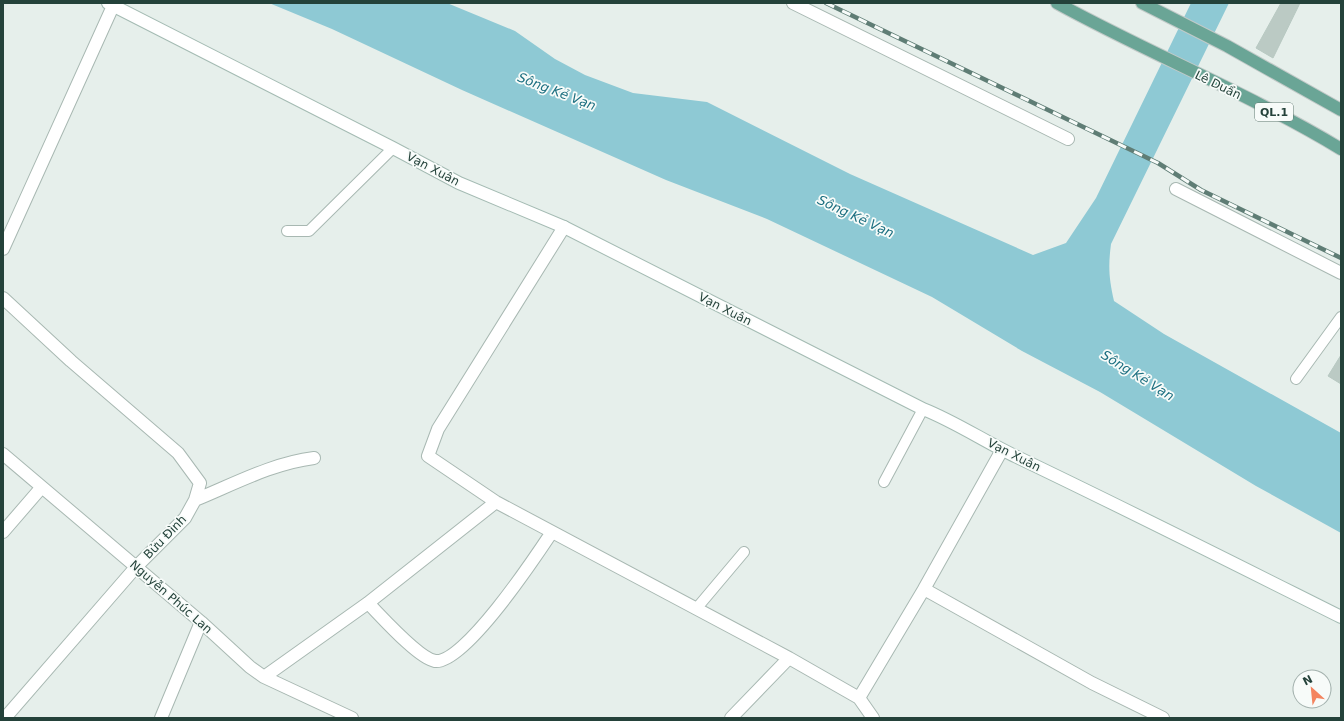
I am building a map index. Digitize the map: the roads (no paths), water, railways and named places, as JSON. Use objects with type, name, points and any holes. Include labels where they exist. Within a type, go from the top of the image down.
[{"type":"main road","name":"Lê Duẩn","points":[[1057,3],[1114,34],[1305,127],[1341,149]]},
{"type":"main road","name":"QL.1","points":[[1142,3],[1227,46],[1341,110]]},
{"type":"street","points":[[792,3],[1068,139]]},
{"type":"street","points":[[3,250],[110,4]]},
{"type":"street","name":"Vạn Xuân","points":[[110,4],[459,183],[564,227],[923,409],[945,418],[1002,450],[1104,498],[1341,618]]},
{"type":"street","points":[[1176,189],[1341,273]]},
{"type":"street","points":[[564,227],[438,429],[428,456],[496,502],[789,658],[859,698],[873,718]]},
{"type":"street","name":"Bửu Đình","points":[[3,298],[71,361],[178,453],[200,483],[195,500],[185,518],[136,567],[5,718]]},
{"type":"street","points":[[859,698],[924,589],[1002,450]]},
{"type":"street","name":"Nguyễn Phúc Lan","points":[[3,454],[41,488],[201,622],[233,653],[264,677],[352,718]]},
{"type":"street","points":[[195,500],[280,465],[296,460],[314,458]]},
{"type":"street","points":[[3,532],[41,488]]},
{"type":"street","points":[[264,677],[368,603],[496,502]]},
{"type":"street","points":[[368,603],[419,652],[430,660],[437,661],[446,658],[463,646],[520,580],[552,532]]},
{"type":"street","points":[[924,589],[1092,683],[1163,718]]},
{"type":"street","points":[[161,718],[201,622]]},
{"type":"street","points":[[731,718],[789,658]]},
{"type":"lane","points":[[287,231],[309,232],[393,148]]},
{"type":"lane","points":[[1296,379],[1341,317]]},
{"type":"lane","points":[[884,482],[923,409]]},
{"type":"lane","points":[[696,609],[744,552]]},
{"type":"water","name":"Sông Kẻ Vạn","points":[[269,3],[447,3],[515,31],[555,59],[585,75],[633,93],[707,102],[850,174],[1033,255],[1066,243],[1096,198],[1191,3],[1229,3],[1111,244],[1109,266],[1112,293],[1114,301],[1164,334],[1341,433],[1341,533],[1256,486],[1100,392],[1022,351],[932,297],[767,219],[666,180],[462,90],[332,29]]},
{"type":"railway","points":[[826,3],[1158,163],[1201,190],[1341,258]]}]
